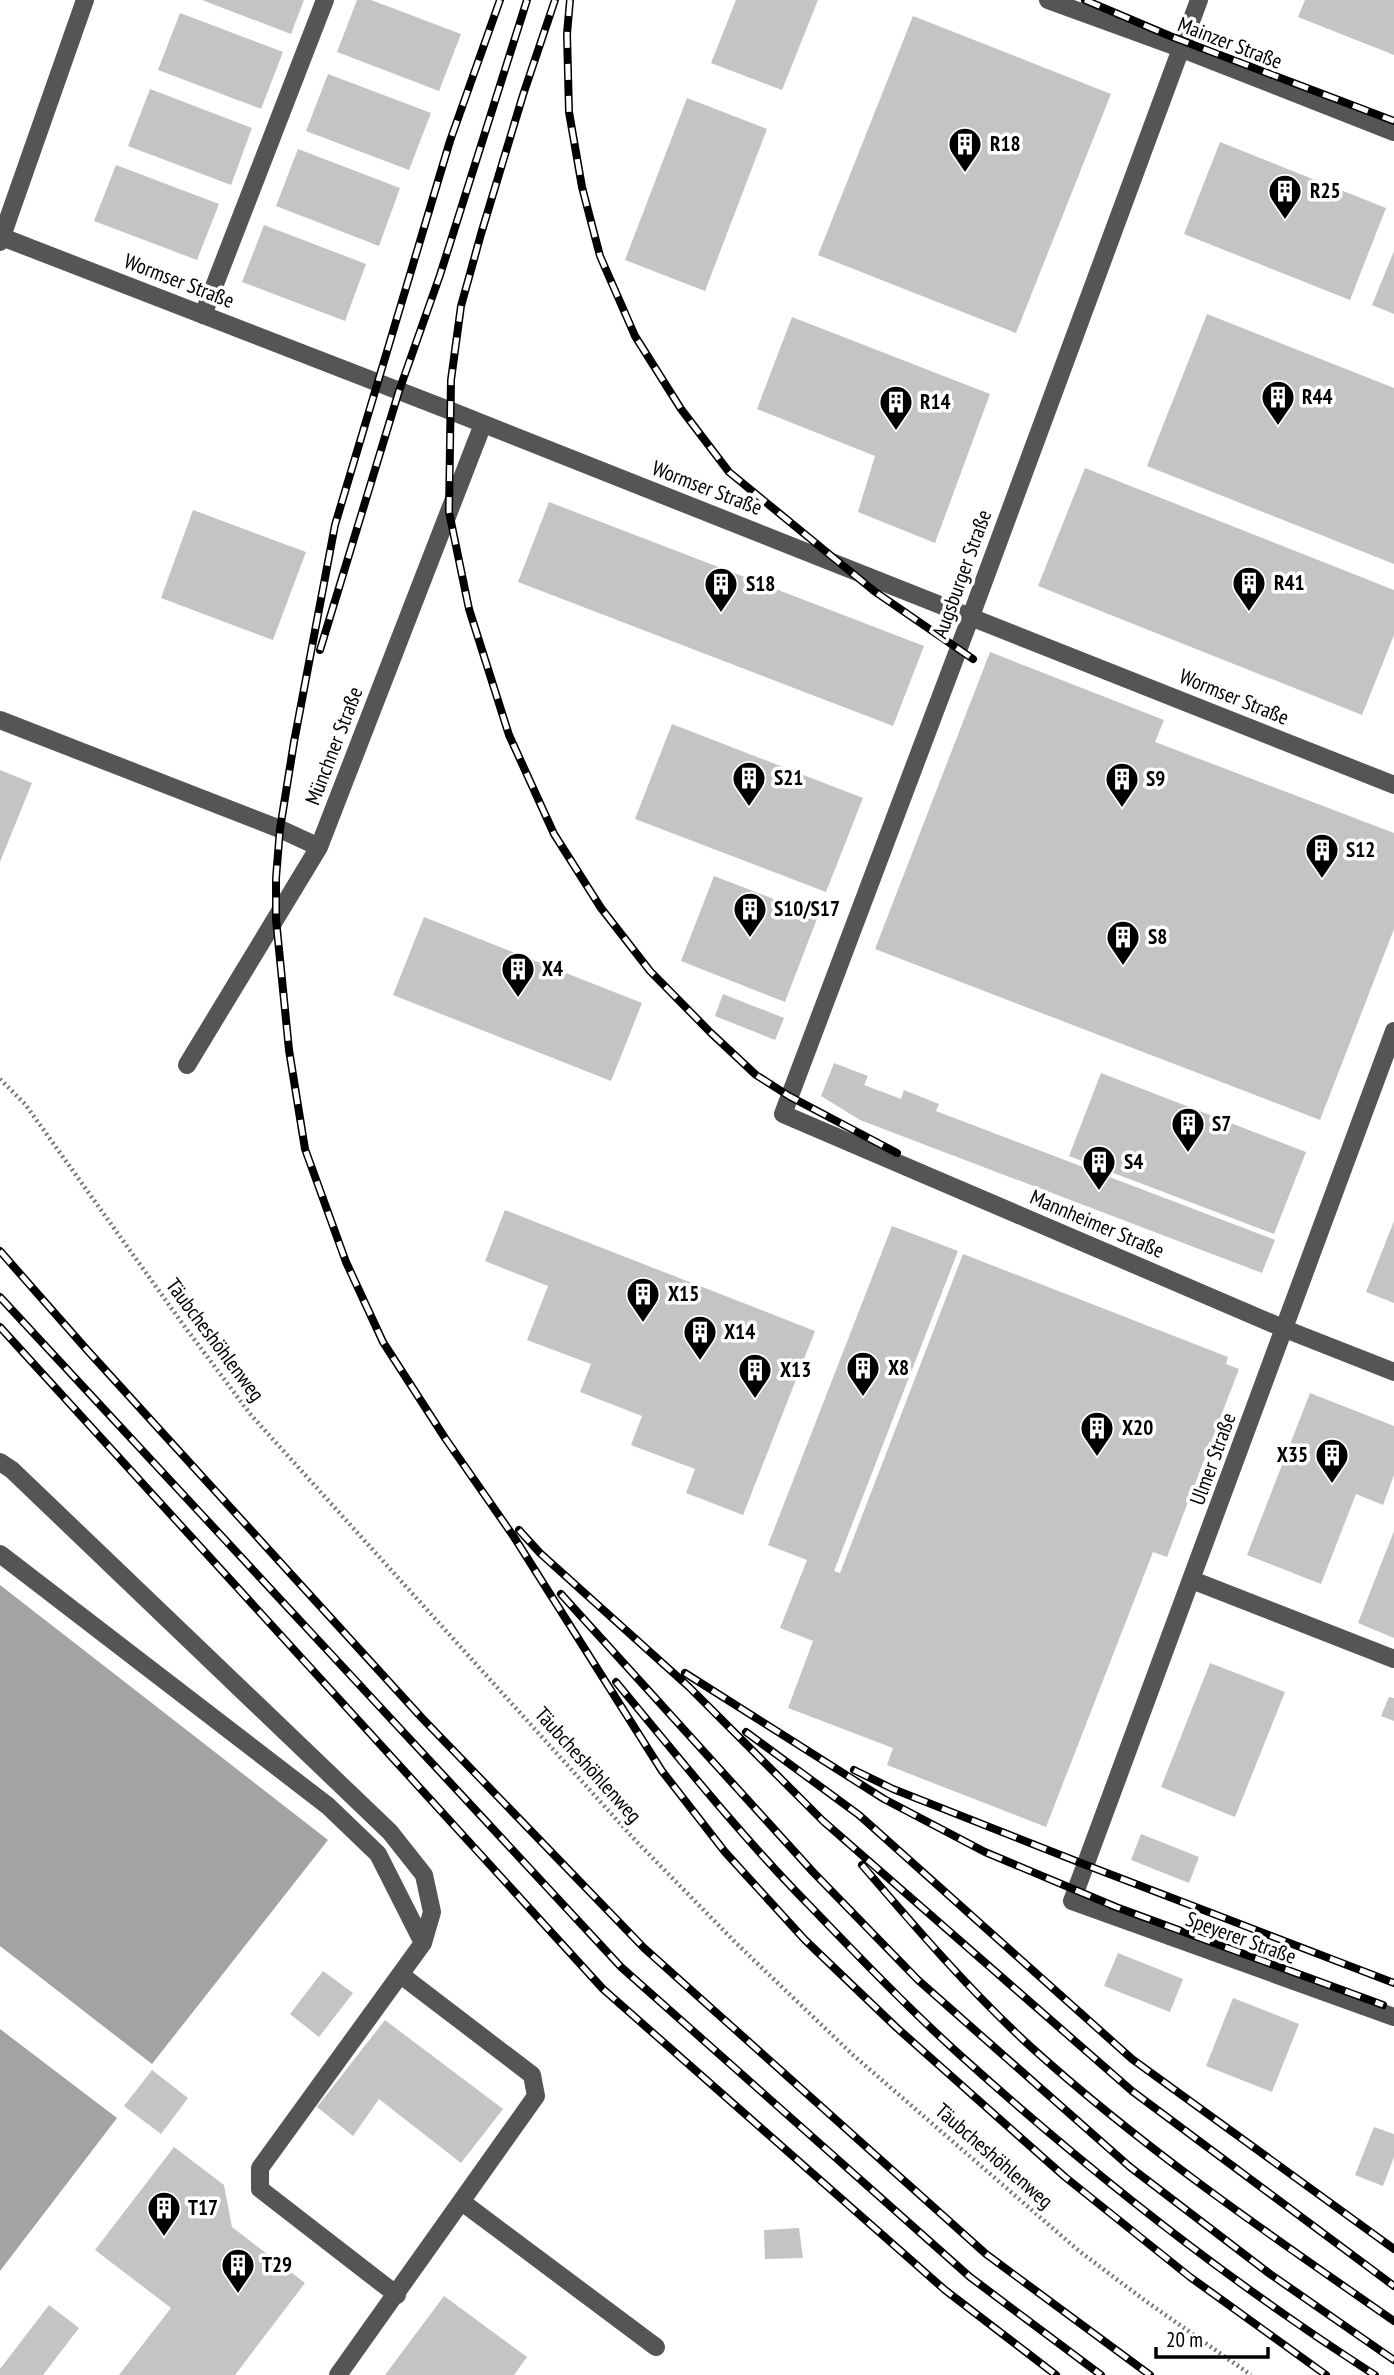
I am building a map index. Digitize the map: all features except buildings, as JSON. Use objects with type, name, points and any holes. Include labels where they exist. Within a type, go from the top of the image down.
[{"type":"lane","points":[[1,240],[85,0]]},
{"type":"lane","points":[[203,315],[325,0]]},
{"type":"lane","name":"Mainzer Straße","points":[[1048,0],[1180,48],[1394,132]]},
{"type":"lane","name":"Augsburger Straße","points":[[783,1114],[1199,0]]},
{"type":"lane","name":"Wormser Straße","points":[[1,240],[483,424],[1394,785]]},
{"type":"lane","name":"Münchner Straße","points":[[187,1065],[319,846],[483,424]]},
{"type":"lane","points":[[0,720],[319,846]]},
{"type":"lane","name":"Ulmer Straße","points":[[1072,1901],[1394,1031]]},
{"type":"lane","name":"Mannheimer Straße","points":[[783,1114],[1285,1329],[1394,1372]]},
{"type":"lane","points":[[0,1462],[12,1470],[390,1832],[424,1875],[432,1912],[423,1943],[260,2168],[260,2189],[397,2294]]},
{"type":"lane","points":[[0,1554],[328,1806],[378,1854],[402,1907],[423,1943]]},
{"type":"lane","points":[[1192,1580],[1394,1659]]},
{"type":"lane","name":"Speyerer Straße","points":[[1072,1901],[1394,2017]]},
{"type":"lane","points":[[338,2375],[536,2096],[532,2076],[401,1975]]},
{"type":"lane","points":[[462,2202],[656,2347]]},
{"type":"path","name":"Täubcheshöhlenweg","points":[[0,1079],[24,1104],[251,1415],[644,1850],[737,1944],[874,2073],[1079,2251],[1251,2375]]},
{"type":"shaded area","points":[[0,1585],[328,1840],[152,2064],[0,1946]]},
{"type":"shaded area","points":[[0,2029],[117,2118],[0,2271]]},
{"type":"railway","points":[[500,0],[450,141],[335,525],[294,742],[280,829],[276,919],[289,1050],[305,1149],[346,1262],[383,1342],[514,1537],[662,1771],[725,1852],[805,1940],[897,2028],[1065,2177],[1190,2277],[1326,2375]]},
{"type":"railway","points":[[320,650],[399,391],[440,275],[527,0]]},
{"type":"railway","points":[[555,0],[523,95],[461,306],[451,380],[449,512],[469,609],[509,735],[554,834],[601,908],[650,971],[756,1075],[789,1096],[897,1153]]},
{"type":"railway","points":[[570,0],[567,34],[569,112],[582,187],[600,256],[635,336],[681,409],[729,472],[874,591],[973,659]]},
{"type":"railway","points":[[1085,0],[1170,36],[1394,121]]},
{"type":"railway","points":[[0,1251],[421,1717],[644,1948],[986,2254],[1150,2375]]},
{"type":"railway","points":[[0,1297],[621,1967],[970,2277],[1101,2375]]},
{"type":"railway","points":[[0,1327],[603,1989],[945,2290],[1056,2375]]},
{"type":"railway","points":[[519,1530],[540,1553],[689,1687],[823,1821],[1132,2091],[1394,2286]]},
{"type":"railway","points":[[561,1594],[813,1872],[918,1980],[1130,2167],[1270,2274],[1394,2360]]},
{"type":"railway","points":[[685,1673],[884,1799],[985,1852],[1116,1907],[1383,2005]]},
{"type":"railway","points":[[616,1682],[759,1852],[884,1982],[960,2055],[1059,2141],[1161,2224],[1266,2302],[1375,2375]]},
{"type":"railway","points":[[746,1732],[859,1815],[1132,2059],[1394,2249]]},
{"type":"railway","points":[[854,1770],[893,1789],[1394,1983]]},
{"type":"railway","points":[[862,1865],[986,2004],[1074,2085],[1208,2190],[1394,2321]]},
{"type":"place","name":"R18","points":[[965,174]]},
{"type":"place","name":"R25","points":[[1285,221]]},
{"type":"place","name":"R44","points":[[1278,427]]},
{"type":"place","name":"R14","points":[[896,432]]},
{"type":"place","name":"R41","points":[[1249,613]]},
{"type":"place","name":"S18","points":[[721,614]]},
{"type":"place","name":"S21","points":[[749,808]]},
{"type":"place","name":"S9","points":[[1122,809]]},
{"type":"place","name":"S12","points":[[1322,880]]},
{"type":"place","name":"S10/S17","points":[[750,939]]},
{"type":"place","name":"S8","points":[[1123,967]]},
{"type":"place","name":"X4","points":[[518,999]]},
{"type":"place","name":"S7","points":[[1188,1154]]},
{"type":"place","name":"S4","points":[[1099,1192]]},
{"type":"place","name":"X15","points":[[643,1324]]},
{"type":"place","name":"X14","points":[[700,1362]]},
{"type":"place","name":"X8","points":[[863,1398]]},
{"type":"place","name":"X13","points":[[755,1400]]},
{"type":"place","name":"X20","points":[[1097,1458]]},
{"type":"place","name":"X35","points":[[1332,1485]]},
{"type":"place","name":"T17","points":[[164,2238]]},
{"type":"place","name":"T29","points":[[238,2295]]}]
